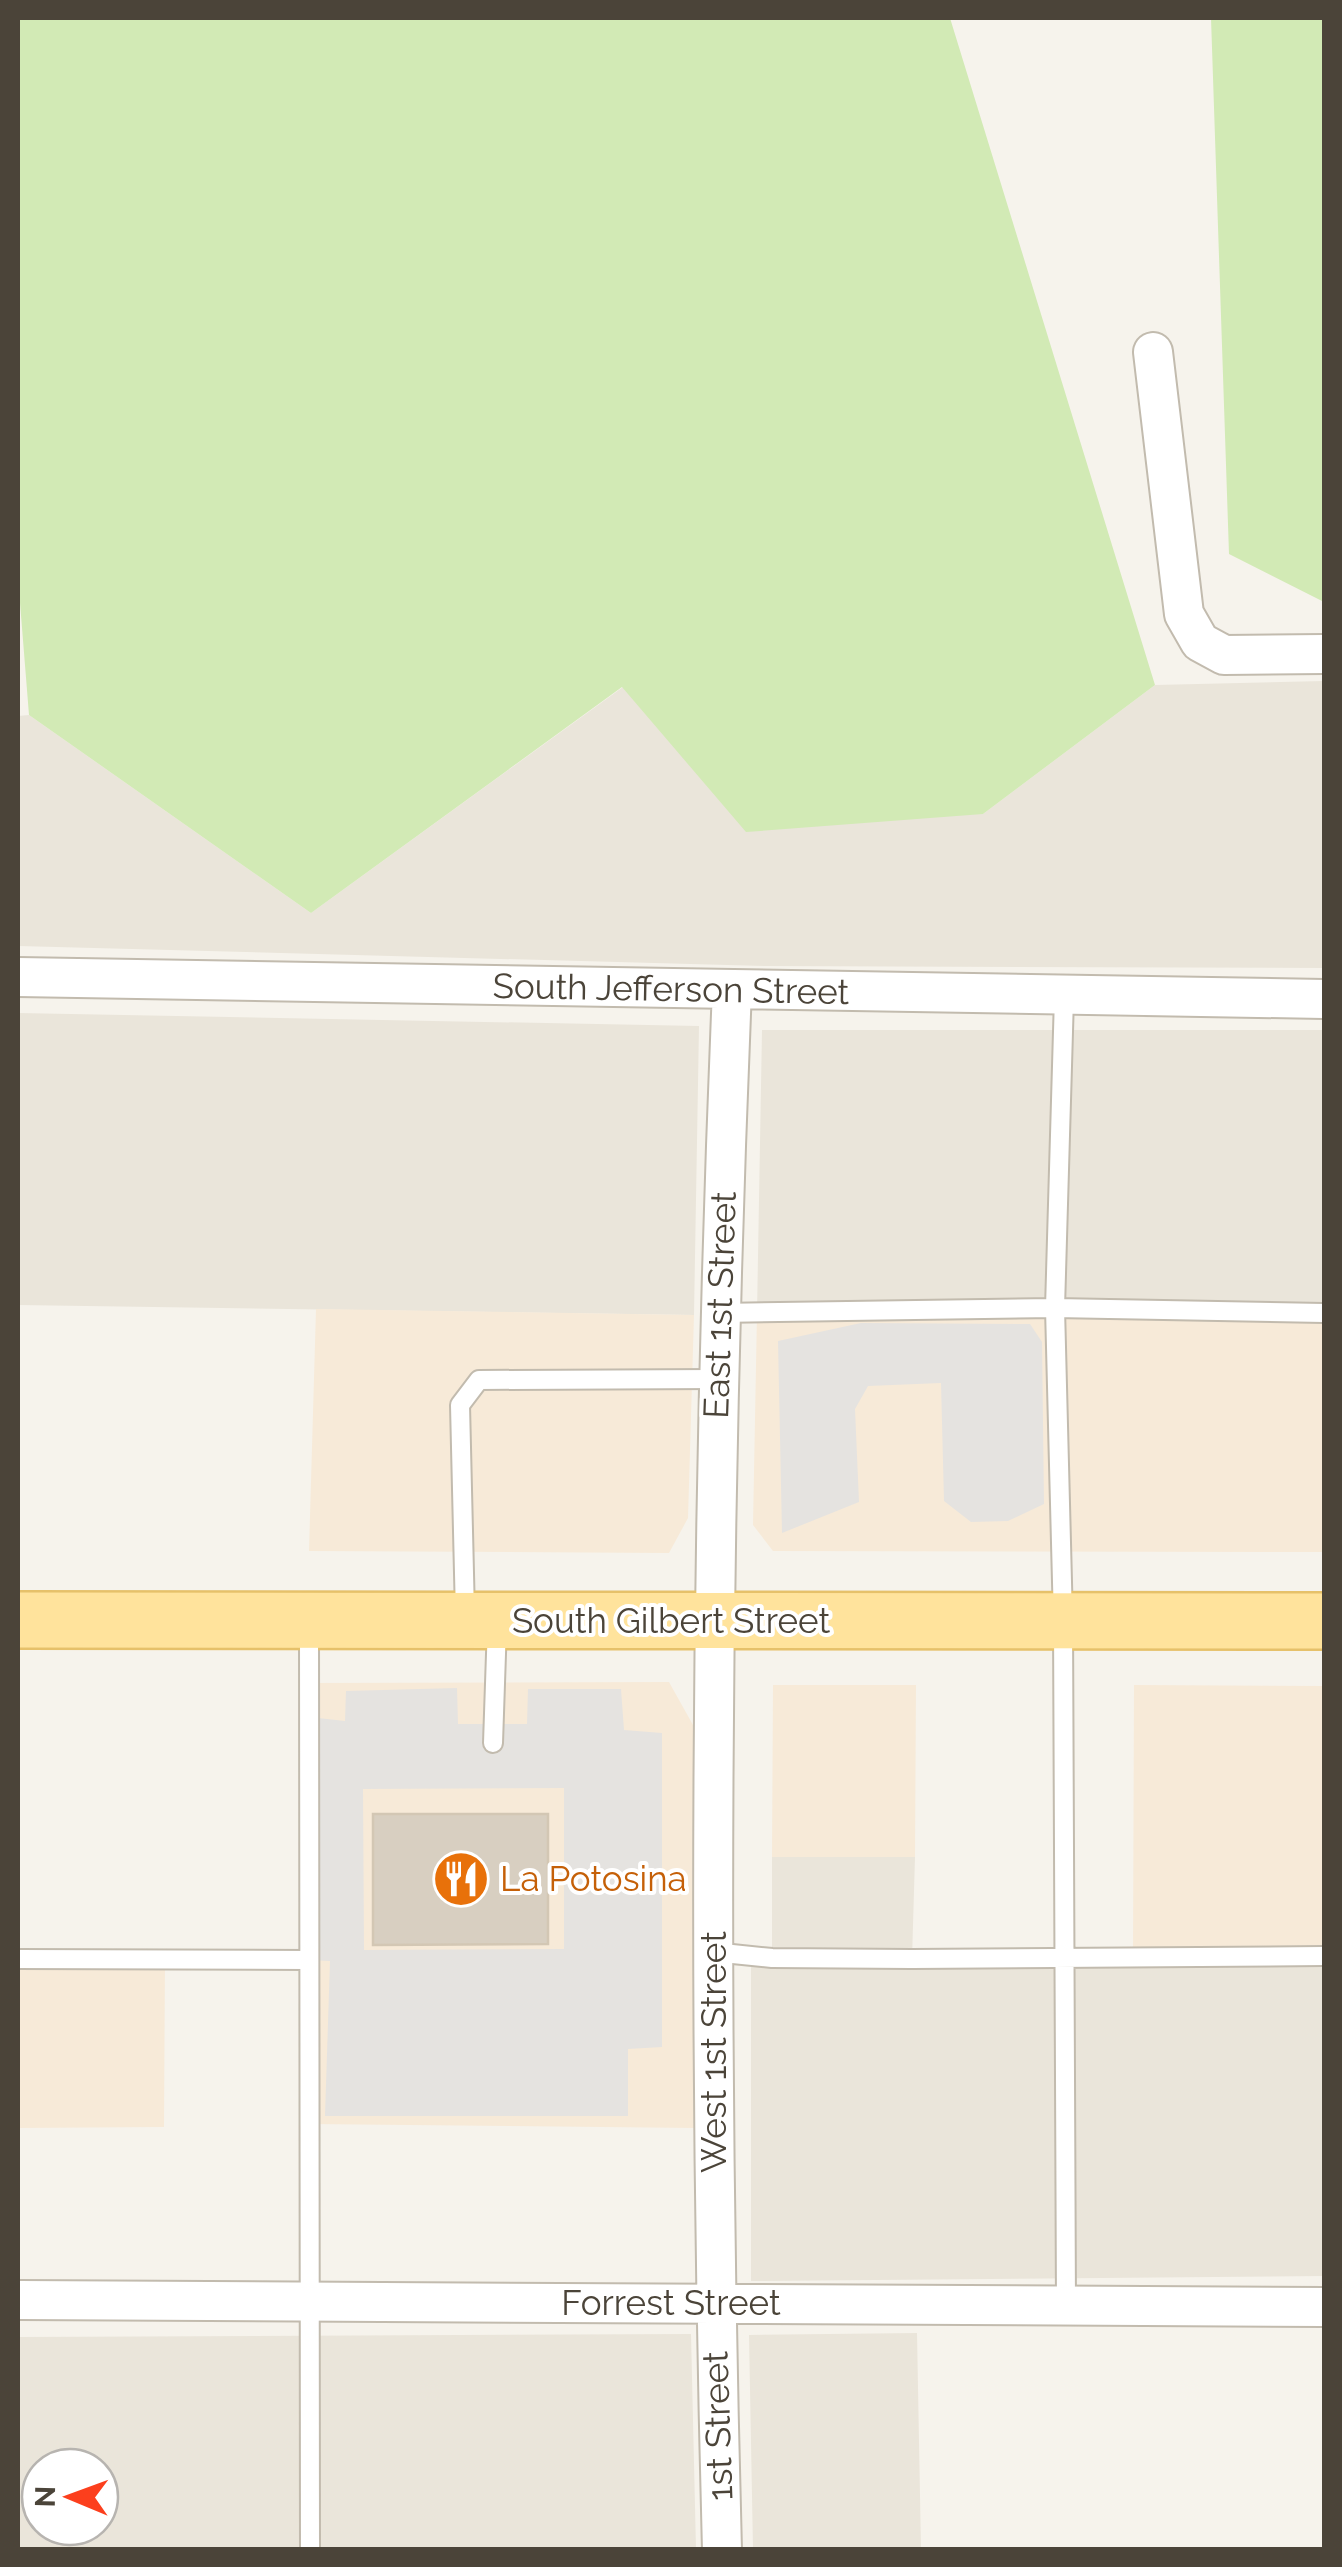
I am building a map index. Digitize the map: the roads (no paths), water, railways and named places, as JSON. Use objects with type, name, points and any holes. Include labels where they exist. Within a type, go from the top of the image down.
[{"type":"main road","name":"South Gilbert Street","points":[[18,1620],[1324,1621]]},
{"type":"street","points":[[1153,352],[1184,614],[1200,642],[1224,655],[1324,654]]},
{"type":"street","name":"South Jefferson Street","points":[[18,977],[1324,999]]},
{"type":"street","name":"East 1st Street","points":[[712,1621],[718,1313],[732,990]]},
{"type":"street","name":"West 1st Street","points":[[712,1621],[715,2303]]},
{"type":"street","name":"Forrest Street","points":[[18,2300],[1324,2307]]},
{"type":"street","name":"1st Street","points":[[715,2303],[722,2550]]},
{"type":"lane","points":[[1064,997],[1055,1308],[1063,1621],[1066,2305]]},
{"type":"lane","points":[[718,1313],[1055,1308],[1324,1313]]},
{"type":"lane","points":[[493,1744],[460,1404],[479,1380],[718,1379]]},
{"type":"lane","points":[[310,1619],[310,2550]]},
{"type":"lane","points":[[713,1952],[772,1958],[1063,1960],[1324,1956]]},
{"type":"lane","points":[[18,1959],[308,1960]]},
{"type":"place","name":"La Potosina","points":[[461,1879]]}]
